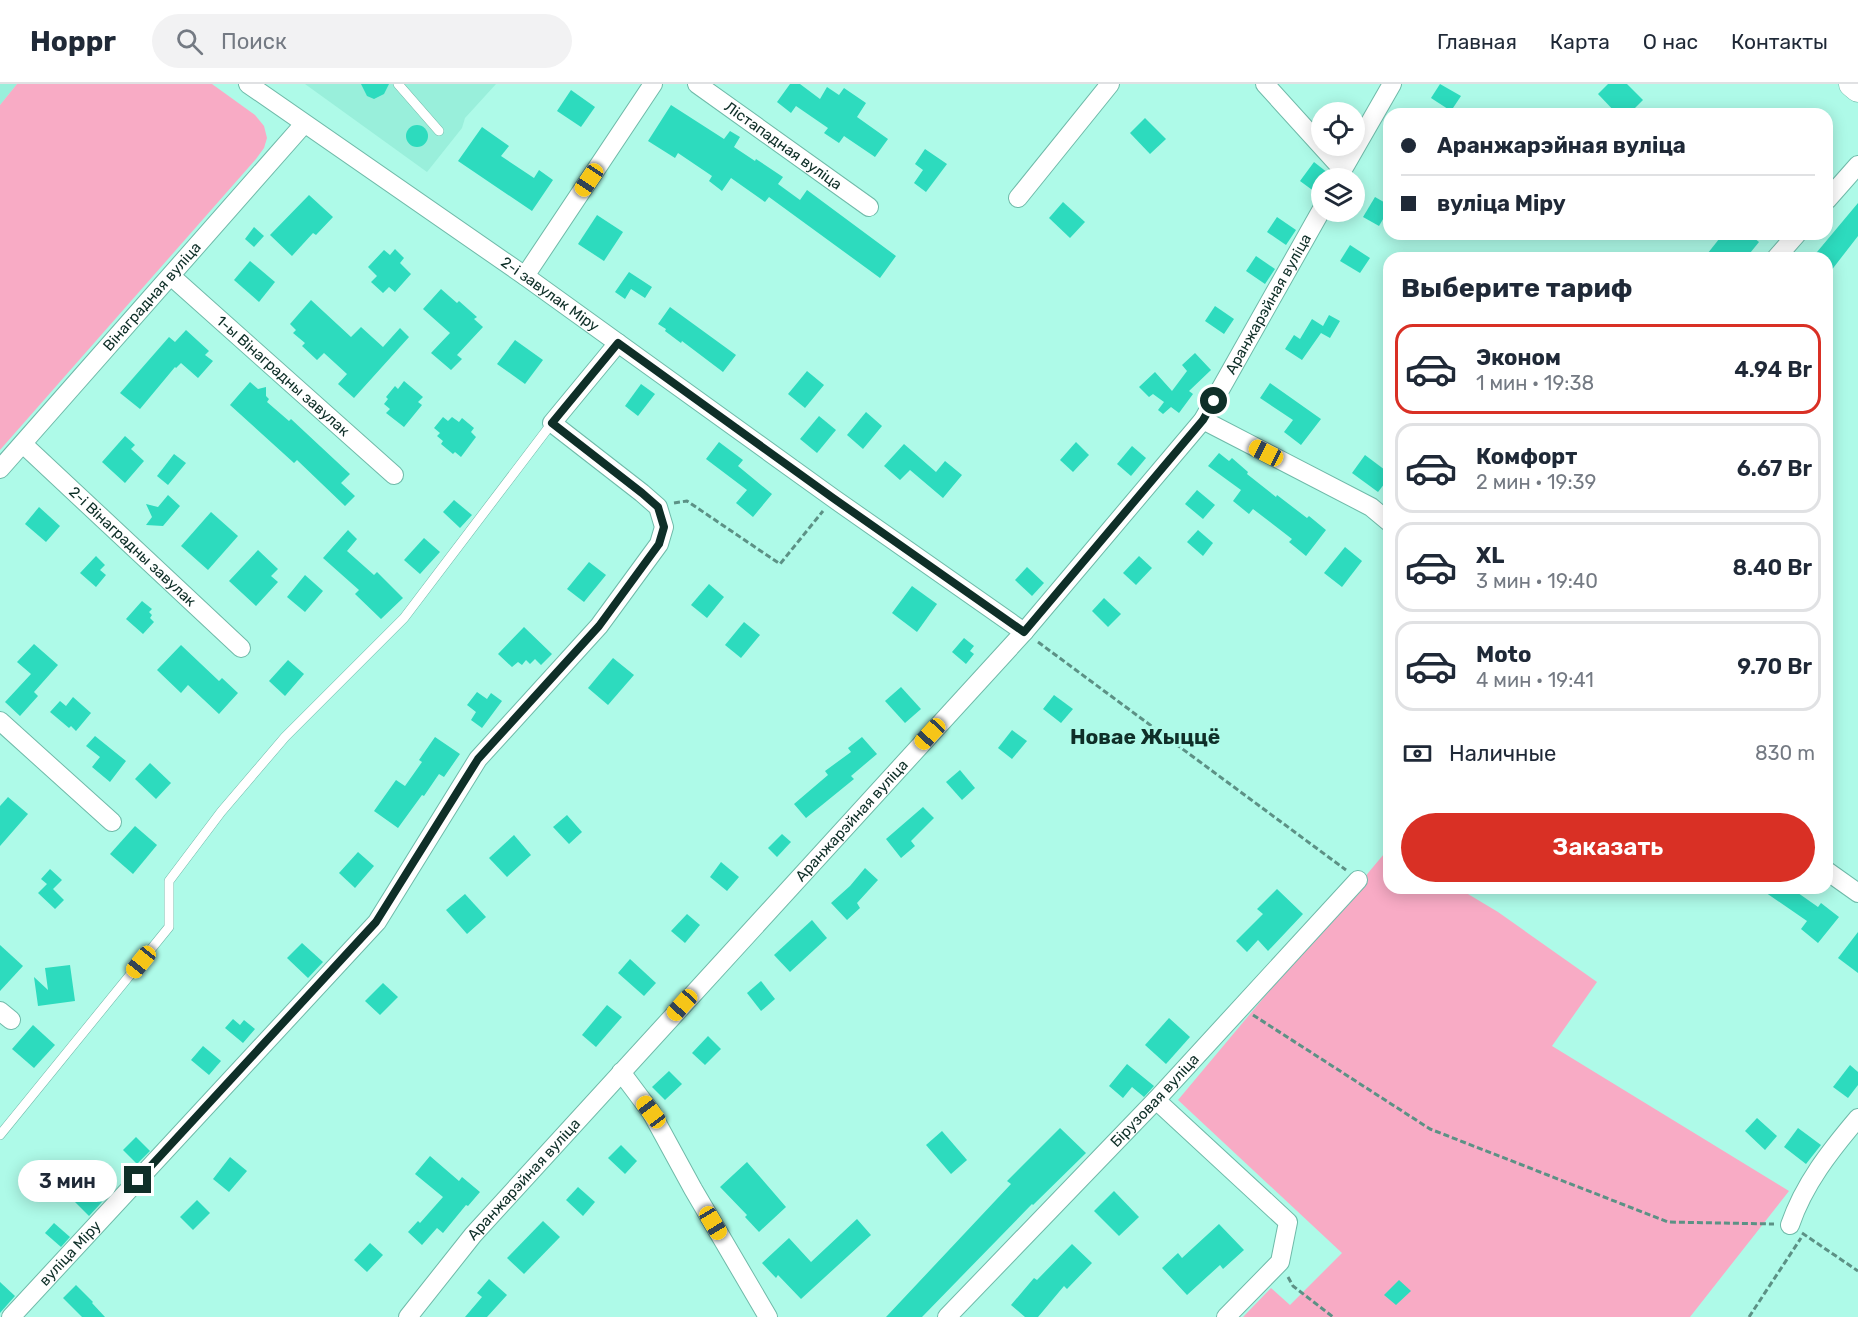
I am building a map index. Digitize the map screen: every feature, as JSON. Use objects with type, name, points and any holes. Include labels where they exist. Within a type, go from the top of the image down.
[{"type":"street","name":"2-і завулак Міру","points":[[248,84],[525,276],[833,498],[1024,632]]},
{"type":"street","points":[[525,276],[653,84]]},
{"type":"street","name":"Лістападная вуліца","points":[[698,84],[869,207]]},
{"type":"street","points":[[1018,198],[1110,84]]},
{"type":"street","points":[[1265,84],[1336,168]]},
{"type":"street","points":[[1344,168],[1392,84]]},
{"type":"street","points":[[1852,84],[1858,90]]},
{"type":"street","name":"Вінаградная вуліца","points":[[0,469],[304,124]]},
{"type":"street","points":[[1833,193],[1858,165]]},
{"type":"street","name":"Аранжарэйная вуліца","points":[[408,1317],[473,1235],[1024,632],[1203,420],[1314,222]]},
{"type":"street","points":[[1781,252],[1792,240]]},
{"type":"street","name":"1-ы Вінаградны завулак","points":[[171,276],[394,475]]},
{"type":"street","points":[[618,343],[552,423],[658,507]]},
{"type":"street","points":[[1203,420],[1371,507],[1383,517]]},
{"type":"street","name":"2-і Вінаградны завулак","points":[[23,444],[241,648]]},
{"type":"street","name":"вуліца Міру","points":[[11,1317],[376,922],[478,759],[599,626],[659,544],[664,527],[658,507]]},
{"type":"street","points":[[0,721],[112,822]]},
{"type":"street","points":[[1833,875],[1858,893]]},
{"type":"street","name":"Бірузовая вуліца","points":[[947,1317],[1156,1100],[1358,880]]},
{"type":"street","points":[[621,1072],[651,1112],[768,1317]]},
{"type":"street","points":[[1156,1100],[1288,1222],[1280,1262],[1226,1317]]},
{"type":"street","points":[[1797,1229],[1798,1202],[1825,1157],[1858,1118]]},
{"type":"lane","points":[[398,84],[439,131]]},
{"type":"lane","points":[[0,1135],[169,927],[169,881],[221,812],[285,737],[404,618],[552,423]]},
{"type":"path","points":[[658,507],[687,501],[780,564],[833,498]]},
{"type":"path","points":[[1024,632],[1358,880]]},
{"type":"path","points":[[1241,1007],[1430,1129],[1668,1222],[1797,1229],[1858,1271]]},
{"type":"path","points":[[1749,1317],[1797,1229]]},
{"type":"path","points":[[1280,1262],[1293,1286],[1333,1317]]},
{"type":"shaded area","points":[[0,84],[17,84],[0,105]]},
{"type":"shaded area","points":[[17,84],[212,84],[255,115],[264,126],[267,138],[264,148],[256,159],[0,450],[0,105]]},
{"type":"shaded area","points":[[305,84],[496,84],[465,118],[462,128],[427,172]]},
{"type":"shaded area","points":[[1383,855],[1383,894],[1468,894],[1498,912],[1597,982],[1552,1046],[1789,1191],[1690,1317],[1243,1317],[1271,1288],[1290,1305],[1342,1253],[1178,1100]]},
{"type":"building","points":[[361,84],[389,84],[384,94],[374,99],[367,96]]},
{"type":"building","points":[[790,84],[800,84],[820,99],[827,87],[839,95],[844,88],[866,103],[857,117],[888,139],[875,157],[844,136],[839,143],[824,133],[828,128],[796,106],[791,113],[777,102]]},
{"type":"building","points":[[1440,84],[1461,96],[1453,108],[1446,108],[1431,98]]},
{"type":"building","points":[[1608,84],[1627,84],[1643,100],[1635,108],[1611,108],[1598,94]]},
{"type":"building","points":[[571,90],[595,107],[581,127],[557,111]]},
{"type":"building","points":[[671,105],[724,139],[730,131],[740,137],[734,147],[783,177],[778,184],[800,200],[807,190],[896,256],[880,278],[769,197],[765,202],[731,178],[722,191],[709,181],[712,176],[678,153],[675,158],[648,141]]},
{"type":"building","points":[[1145,118],[1166,139],[1150,154],[1130,133]]},
{"type":"building","points":[[413,125],[421,125],[428,132],[428,140],[421,147],[413,147],[406,140],[406,132]]},
{"type":"building","points":[[482,127],[509,146],[501,156],[534,178],[539,170],[553,180],[532,211],[458,161]]},
{"type":"building","points":[[925,149],[947,164],[926,192],[914,183],[923,170],[915,164]]},
{"type":"building","points":[[1314,162],[1322,168],[1311,168],[1311,189],[1300,181]]},
{"type":"building","points":[[309,195],[333,217],[316,235],[313,233],[292,256],[270,235]]},
{"type":"building","points":[[1375,197],[1383,202],[1383,219],[1379,226],[1365,218],[1365,214]]},
{"type":"building","points":[[1063,202],[1085,222],[1070,238],[1049,218]]},
{"type":"building","points":[[1858,203],[1858,236],[1833,268],[1833,252],[1817,252],[1827,240],[1833,240],[1833,233]]},
{"type":"building","points":[[597,215],[623,232],[604,261],[578,244]]},
{"type":"building","points":[[1277,217],[1296,230],[1286,245],[1267,232]]},
{"type":"building","points":[[254,227],[264,236],[254,247],[245,239]]},
{"type":"building","points":[[1718,240],[1756,240],[1759,242],[1751,252],[1709,252]]},
{"type":"building","points":[[1350,245],[1370,258],[1360,273],[1340,261]]},
{"type":"building","points":[[395,249],[404,258],[400,263],[411,274],[395,292],[389,287],[383,293],[371,282],[377,276],[368,267],[384,250],[390,255]]},
{"type":"building","points":[[1256,256],[1275,269],[1265,284],[1246,271]]},
{"type":"building","points":[[250,261],[275,282],[259,302],[234,280]]},
{"type":"building","points":[[629,272],[652,287],[645,298],[631,289],[625,299],[615,292]]},
{"type":"building","points":[[441,289],[477,317],[474,319],[483,327],[457,355],[462,359],[451,370],[431,353],[450,333],[423,309]]},
{"type":"building","points":[[311,300],[351,337],[361,327],[383,347],[400,328],[409,337],[354,398],[338,384],[347,374],[324,353],[317,360],[302,346],[305,343],[293,333],[296,330],[290,324]]},
{"type":"building","points":[[1215,306],[1234,319],[1224,334],[1205,321]]},
{"type":"building","points":[[670,307],[736,355],[723,372],[658,324]]},
{"type":"building","points":[[1329,315],[1340,321],[1330,338],[1321,333],[1302,360],[1285,349],[1294,335],[1300,339],[1312,319],[1323,326]]},
{"type":"building","points":[[186,330],[209,351],[205,355],[213,361],[198,378],[181,363],[175,367],[140,409],[120,393],[169,337],[175,342]]},
{"type":"building","points":[[515,340],[543,360],[525,384],[497,364]]},
{"type":"building","points":[[1195,353],[1211,370],[1189,391],[1193,394],[1179,413],[1171,407],[1163,414],[1158,410],[1164,402],[1153,394],[1149,397],[1139,387],[1155,372],[1172,391],[1187,371],[1182,365]]},
{"type":"building","points":[[807,371],[824,385],[805,408],[788,394]]},
{"type":"building","points":[[404,381],[423,397],[418,402],[422,405],[404,427],[386,413],[390,409],[384,404],[388,399],[386,397],[395,386],[398,389]]},
{"type":"building","points":[[250,382],[258,389],[266,387],[266,396],[269,399],[267,402],[289,421],[291,419],[350,474],[341,483],[355,496],[345,506],[297,460],[294,463],[230,405]]},
{"type":"building","points":[[1270,383],[1321,419],[1301,445],[1284,432],[1293,420],[1260,398]]},
{"type":"building","points":[[641,384],[655,394],[638,416],[625,406]]},
{"type":"building","points":[[866,412],[882,426],[863,449],[847,435]]},
{"type":"building","points":[[819,416],[836,430],[817,453],[800,439]]},
{"type":"building","points":[[443,417],[448,421],[452,417],[459,422],[462,418],[474,428],[471,432],[476,437],[461,457],[455,452],[453,454],[441,444],[443,441],[437,436],[440,433],[434,428]]},
{"type":"building","points":[[125,436],[135,445],[131,449],[144,461],[125,483],[102,462]]},
{"type":"building","points":[[719,442],[743,460],[738,466],[772,494],[753,517],[736,503],[747,490],[706,459]]},
{"type":"building","points":[[1076,442],[1089,455],[1073,472],[1060,460]]},
{"type":"building","points":[[904,444],[936,472],[945,461],[962,475],[943,498],[910,470],[900,480],[884,466]]},
{"type":"building","points":[[1132,446],[1146,458],[1131,476],[1117,464]]},
{"type":"building","points":[[1219,453],[1229,461],[1232,458],[1248,472],[1247,474],[1276,497],[1277,495],[1307,518],[1309,516],[1326,530],[1306,556],[1289,542],[1292,539],[1253,509],[1249,514],[1233,501],[1241,490],[1208,466]]},
{"type":"building","points":[[174,454],[186,463],[168,485],[157,476]]},
{"type":"building","points":[[1365,455],[1383,468],[1383,486],[1378,492],[1352,473]]},
{"type":"building","points":[[1197,490],[1215,505],[1203,519],[1185,504]]},
{"type":"building","points":[[168,495],[180,506],[163,526],[146,525],[152,517],[146,504],[158,507]]},
{"type":"building","points":[[454,500],[472,515],[460,528],[443,512]]},
{"type":"building","points":[[39,507],[60,526],[46,542],[25,524]]},
{"type":"building","points":[[211,512],[238,536],[208,570],[181,546]]},
{"type":"building","points":[[348,530],[357,539],[347,551],[374,575],[377,572],[403,598],[381,619],[355,594],[359,590],[323,558]]},
{"type":"building","points":[[1198,530],[1213,543],[1203,556],[1187,542]]},
{"type":"building","points":[[424,538],[440,552],[420,574],[404,560]]},
{"type":"building","points":[[1345,547],[1362,561],[1342,587],[1324,573]]},
{"type":"building","points":[[258,550],[278,569],[271,576],[278,582],[256,606],[229,581]]},
{"type":"building","points":[[96,556],[105,565],[100,570],[106,575],[96,587],[80,573]]},
{"type":"building","points":[[1139,556],[1152,568],[1136,585],[1123,573]]},
{"type":"building","points":[[589,562],[606,575],[584,602],[567,589]]},
{"type":"building","points":[[1027,567],[1044,583],[1032,596],[1015,580]]},
{"type":"building","points":[[305,575],[323,591],[305,612],[287,597]]},
{"type":"building","points":[[709,584],[724,597],[707,618],[691,605]]},
{"type":"building","points":[[912,586],[937,604],[917,632],[892,613]]},
{"type":"building","points":[[1104,598],[1121,614],[1108,627],[1092,611]]},
{"type":"building","points":[[142,601],[152,609],[149,612],[154,622],[143,634],[126,619]]},
{"type":"building","points":[[744,622],[760,635],[741,658],[725,645]]},
{"type":"building","points":[[524,627],[552,654],[541,665],[535,659],[530,664],[526,660],[522,665],[518,662],[512,667],[498,654]]},
{"type":"building","points":[[964,638],[974,646],[970,651],[974,654],[966,664],[952,652]]},
{"type":"building","points":[[34,644],[58,665],[34,692],[38,696],[20,716],[5,702],[31,674],[17,662]]},
{"type":"building","points":[[181,645],[219,681],[222,678],[238,693],[219,714],[188,685],[181,693],[157,670]]},
{"type":"building","points":[[613,658],[634,675],[608,705],[588,688]]},
{"type":"building","points":[[288,660],[304,674],[285,696],[269,681]]},
{"type":"building","points":[[901,687],[921,709],[905,723],[885,701]]},
{"type":"building","points":[[477,692],[487,699],[491,693],[502,701],[482,728],[471,720],[476,712],[467,705]]},
{"type":"building","points":[[1054,695],[1073,709],[1061,723],[1043,709]]},
{"type":"building","points":[[73,697],[91,713],[76,731],[50,712],[60,701],[66,706]]},
{"type":"building","points":[[1012,730],[1027,741],[1012,759],[998,748]]},
{"type":"building","points":[[95,736],[126,761],[110,782],[92,767],[100,757],[86,746]]},
{"type":"building","points":[[435,737],[460,754],[444,777],[439,774],[398,828],[374,811],[396,780],[405,786],[422,762],[419,760]]},
{"type":"building","points":[[862,737],[877,754],[851,776],[854,779],[806,818],[794,804],[828,775],[825,771],[851,752],[848,748]]},
{"type":"building","points":[[150,763],[171,783],[156,799],[135,779]]},
{"type":"building","points":[[960,770],[975,788],[962,800],[946,782]]},
{"type":"building","points":[[8,797],[28,814],[0,846],[0,806]]},
{"type":"building","points":[[923,807],[934,818],[911,841],[915,846],[901,858],[886,839]]},
{"type":"building","points":[[567,815],[582,832],[569,844],[553,827]]},
{"type":"building","points":[[135,826],[157,845],[133,874],[110,854]]},
{"type":"building","points":[[782,834],[791,842],[777,857],[768,848]]},
{"type":"building","points":[[514,835],[531,855],[507,877],[489,858]]},
{"type":"building","points":[[358,852],[374,866],[355,888],[339,873]]},
{"type":"building","points":[[721,862],[739,877],[727,891],[710,877]]},
{"type":"building","points":[[865,868],[878,880],[857,903],[860,908],[847,920],[831,903]]},
{"type":"building","points":[[50,869],[62,880],[53,889],[64,900],[55,909],[38,893],[47,884],[41,879]]},
{"type":"building","points":[[1277,889],[1303,914],[1268,951],[1258,940],[1247,952],[1236,941],[1263,914],[1257,909]]},
{"type":"building","points":[[465,894],[486,917],[467,934],[446,910]]},
{"type":"building","points":[[1768,894],[1800,894],[1818,907],[1821,903],[1839,917],[1818,943],[1801,929],[1807,921]]},
{"type":"building","points":[[687,914],[700,925],[685,943],[671,931]]},
{"type":"building","points":[[812,920],[827,938],[790,972],[774,955]]},
{"type":"building","points":[[1858,932],[1858,973],[1838,958]]},
{"type":"building","points":[[302,943],[323,962],[308,978],[287,958]]},
{"type":"building","points":[[0,945],[23,966],[0,991]]},
{"type":"building","points":[[630,959],[656,983],[644,996],[618,973]]},
{"type":"building","points":[[70,965],[75,1001],[38,1006],[34,977],[48,990],[45,968]]},
{"type":"building","points":[[761,981],[775,999],[761,1011],[747,993]]},
{"type":"building","points":[[383,983],[398,997],[380,1015],[365,1001]]},
{"type":"building","points":[[607,1005],[622,1017],[596,1047],[582,1035]]},
{"type":"building","points":[[1169,1018],[1190,1037],[1166,1064],[1145,1045]]},
{"type":"building","points":[[233,1019],[240,1025],[244,1020],[255,1029],[243,1043],[225,1028]]},
{"type":"building","points":[[33,1025],[55,1045],[34,1068],[12,1049]]},
{"type":"building","points":[[708,1036],[721,1049],[705,1065],[692,1053]]},
{"type":"building","points":[[203,1046],[221,1061],[209,1075],[191,1060]]},
{"type":"building","points":[[1127,1064],[1154,1086],[1144,1097],[1132,1087],[1123,1098],[1109,1086]]},
{"type":"building","points":[[1850,1065],[1858,1072],[1858,1085],[1848,1098],[1833,1087]]},
{"type":"building","points":[[669,1071],[682,1084],[665,1100],[652,1087]]},
{"type":"building","points":[[1757,1118],[1777,1136],[1765,1150],[1745,1131]]},
{"type":"building","points":[[1060,1128],[1086,1153],[1032,1204],[922,1317],[886,1317],[1011,1184],[1007,1181]]},
{"type":"building","points":[[1798,1128],[1821,1145],[1806,1164],[1784,1147]]},
{"type":"building","points":[[942,1131],[967,1160],[951,1174],[926,1145]]},
{"type":"building","points":[[136,1137],[150,1151],[137,1164],[123,1150]]},
{"type":"building","points":[[621,1145],[637,1161],[625,1174],[608,1158]]},
{"type":"building","points":[[430,1156],[459,1181],[462,1177],[480,1192],[443,1233],[437,1228],[422,1245],[408,1232],[418,1221],[420,1223],[443,1197],[415,1174]]},
{"type":"building","points":[[230,1157],[247,1171],[229,1192],[213,1179]]},
{"type":"building","points":[[747,1162],[786,1207],[759,1232],[745,1217],[747,1215],[720,1187]]},
{"type":"building","points":[[86,1187],[102,1202],[89,1216],[73,1200]]},
{"type":"building","points":[[578,1187],[595,1202],[583,1216],[566,1200]]},
{"type":"building","points":[[1114,1191],[1139,1217],[1119,1236],[1094,1211]]},
{"type":"building","points":[[197,1200],[210,1213],[193,1230],[180,1217]]},
{"type":"building","points":[[857,1219],[871,1235],[801,1299],[778,1275],[776,1278],[762,1263],[789,1238],[811,1262]]},
{"type":"building","points":[[543,1221],[560,1237],[524,1274],[507,1258]]},
{"type":"building","points":[[54,1223],[70,1237],[61,1247],[45,1233]]},
{"type":"building","points":[[1219,1224],[1244,1250],[1223,1269],[1220,1265],[1187,1295],[1162,1268],[1178,1253],[1182,1258]]},
{"type":"building","points":[[370,1243],[383,1255],[367,1272],[354,1260]]},
{"type":"building","points":[[1072,1244],[1092,1263],[1067,1289],[1064,1286],[1038,1317],[1025,1317],[1011,1305],[1034,1278],[1037,1280]]},
{"type":"building","points":[[489,1279],[507,1295],[487,1317],[465,1317],[482,1297],[477,1293]]},
{"type":"building","points":[[1399,1280],[1411,1291],[1396,1305],[1384,1295]]},
{"type":"building","points":[[0,1282],[15,1296],[0,1313]]},
{"type":"building","points":[[76,1285],[105,1317],[82,1317],[63,1298]]},
{"type":"district","name":"Новае Жыццё","points":[[1145,737]]},
{"type":"route","points":[[138,1180],[376,922],[478,759],[599,626],[659,544],[664,527],[658,507],[552,423],[618,343],[1024,632],[1203,420],[1214,401]]}]
